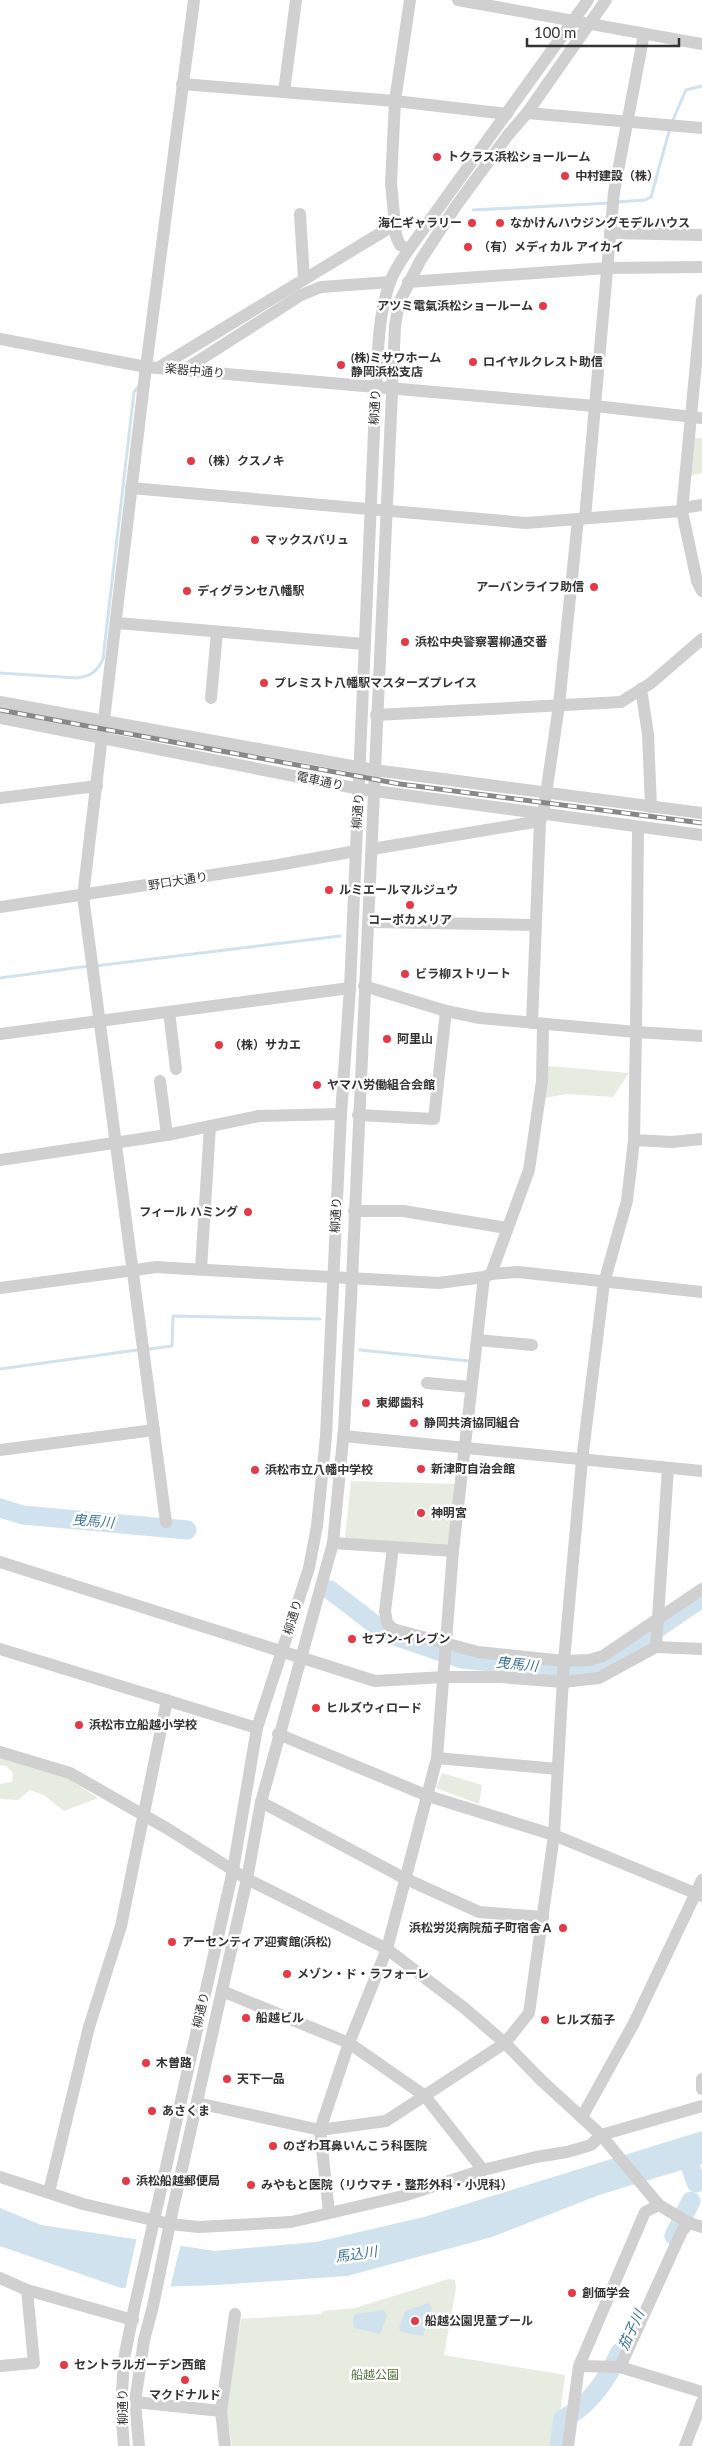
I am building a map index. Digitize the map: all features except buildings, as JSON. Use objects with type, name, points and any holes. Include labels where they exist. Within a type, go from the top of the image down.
[{"type":"street","points":[[166,1522],[83,896],[131,488],[148,374],[182,84],[194,0]]},
{"type":"street","points":[[284,92],[296,0]]},
{"type":"street","points":[[408,250],[398,242],[394,225],[391,183],[395,101],[410,0]]},
{"type":"street","points":[[458,0],[510,4],[572,21],[702,44]]},
{"type":"street","name":"柳通り","points":[[124,2446],[121,2409],[124,2359],[133,2315],[233,1870],[257,1728],[309,1568],[317,1526],[326,1436],[341,1114],[350,988],[376,386],[379,341],[390,282],[408,250],[588,0]]},
{"type":"street","name":"柳通り","points":[[139,2446],[135,2402],[144,2340],[154,2306],[247,1879],[261,1802],[278,1734],[333,1543],[343,1436],[352,1280],[394,326],[399,303],[408,282],[456,206],[508,135],[527,113],[606,0]]},
{"type":"street","points":[[329,2212],[320,2130],[349,2044],[387,1949],[404,1878],[438,1758],[453,1551],[477,1340],[488,1275],[508,1228],[529,1170],[542,1081],[535,925],[542,818],[559,705],[595,406],[613,202],[626,121],[644,34]]},
{"type":"street","points":[[182,84],[395,101],[507,114]]},
{"type":"street","points":[[527,113],[702,128]]},
{"type":"street","points":[[300,214],[304,279]]},
{"type":"street","points":[[148,374],[394,225]]},
{"type":"street","points":[[610,233],[702,235]]},
{"type":"street","points":[[408,282],[607,268],[702,267]]},
{"type":"street","points":[[184,370],[301,295],[321,287],[390,282]]},
{"type":"street","points":[[702,300],[697,417],[682,510],[698,564],[702,591]]},
{"type":"street","name":"楽器中通り","points":[[0,339],[148,374],[184,370],[595,406],[697,417]]},
{"type":"street","points":[[131,488],[526,524],[682,510],[702,505]]},
{"type":"street","points":[[116,623],[364,644]]},
{"type":"street","points":[[211,698],[218,632]]},
{"type":"street","points":[[376,716],[620,702],[642,689],[702,639]]},
{"type":"street","points":[[642,689],[648,734],[651,807]]},
{"type":"street","name":"電車通り","points":[[0,702],[104,719],[359,768],[702,813]]},
{"type":"street","name":"電車通り","points":[[0,718],[360,789],[542,818],[702,835]]},
{"type":"street","points":[[0,798],[97,786]]},
{"type":"street","points":[[372,849],[542,818]]},
{"type":"street","points":[[197,2103],[320,2130],[386,2121],[506,2043],[529,2013],[554,1835],[563,1671],[582,1460],[604,1283],[627,1201],[634,1140],[638,827]]},
{"type":"street","name":"野口大通り","points":[[0,907],[83,896],[278,865],[356,850]]},
{"type":"street","points":[[369,922],[535,925]]},
{"type":"street","points":[[364,986],[446,1011],[538,1024],[702,1036]]},
{"type":"street","points":[[0,1034],[350,988]]},
{"type":"street","points":[[358,1116],[434,1119],[446,1011]]},
{"type":"street","points":[[169,1012],[176,1069]]},
{"type":"street","points":[[160,1081],[167,1136]]},
{"type":"street","points":[[0,1160],[167,1136],[259,1116],[341,1114]]},
{"type":"street","points":[[201,1269],[210,1126]]},
{"type":"street","points":[[634,1140],[672,1142],[702,1139]]},
{"type":"street","points":[[354,1211],[403,1211],[508,1228]]},
{"type":"street","points":[[0,1288],[157,1268],[201,1269],[352,1280],[439,1283],[518,1272],[604,1283],[702,1292]]},
{"type":"street","points":[[477,1340],[532,1345]]},
{"type":"street","points":[[427,1383],[471,1387]]},
{"type":"street","points":[[0,1450],[154,1430]]},
{"type":"street","points":[[343,1436],[702,1471]]},
{"type":"street","points":[[656,1643],[668,1468]]},
{"type":"street","points":[[333,1543],[453,1551]]},
{"type":"street","points":[[393,1547],[385,1611],[387,1623],[393,1629],[447,1649],[478,1652],[599,1678],[656,1643],[702,1649]]},
{"type":"street","points":[[0,1562],[283,1650],[375,1681],[500,1676],[563,1671],[603,1656],[702,1589]]},
{"type":"street","points":[[0,1649],[257,1728]]},
{"type":"street","points":[[49,2192],[89,2028],[121,1926],[167,1700]]},
{"type":"street","points":[[278,1734],[428,1796],[554,1835],[699,1895]]},
{"type":"street","points":[[0,1752],[70,1773],[144,1815],[247,1879],[387,1949],[463,2007],[506,2043],[603,2138],[658,2202],[689,2223],[702,2228]]},
{"type":"street","points":[[438,1758],[557,1769]]},
{"type":"street","points":[[261,1802],[404,1878],[479,1912],[543,1917]]},
{"type":"street","points":[[582,2117],[634,2023],[699,1895],[702,1880]]},
{"type":"street","points":[[222,1991],[349,2044],[425,2096],[483,2170]]},
{"type":"street","points":[[702,2079],[702,2090]]},
{"type":"street","points":[[0,2177],[152,2227],[199,2227],[291,2222],[403,2196],[483,2170],[591,2145],[603,2138],[702,2106]]},
{"type":"street","points":[[568,2446],[579,2366],[645,2212],[658,2202]]},
{"type":"street","points":[[616,2366],[682,2231],[689,2223]]},
{"type":"street","points":[[0,2278],[27,2290],[133,2315]]},
{"type":"street","points":[[0,2366],[34,2363],[27,2290]]},
{"type":"street","points":[[225,2446],[221,2411],[235,2314]]},
{"type":"street","points":[[579,2366],[616,2366],[702,2392]]},
{"type":"street","points":[[135,2402],[221,2411]]},
{"type":"street","points":[[685,2446],[702,2402]]},
{"type":"green space","points":[[693,438],[702,438],[702,473],[690,476]]},
{"type":"green space","points":[[548,1066],[629,1073],[613,1097],[567,1094],[544,1098]]},
{"type":"green space","points":[[351,1481],[456,1484],[450,1547],[345,1539]]},
{"type":"green space","points":[[0,1758],[68,1778],[98,1798],[64,1811],[44,1795],[30,1790],[18,1800],[0,1799],[0,1784],[12,1782],[13,1773],[6,1766],[0,1765]]},
{"type":"green space","points":[[442,1773],[482,1785],[479,1804],[436,1788]]},
{"type":"green space","name":"船越公園","points":[[449,2279],[455,2280],[456,2288],[444,2355],[565,2375],[556,2446],[232,2446],[226,2407],[241,2319],[321,2314],[324,2311],[355,2308]]},
{"type":"water","name":"馬込川","points":[[702,2131],[702,2164],[599,2195],[492,2237],[347,2276],[217,2285],[121,2288],[0,2246],[0,2208],[41,2225],[215,2251],[316,2242],[424,2217]]},
{"type":"water","name":"船越公園児童プール","points":[[428,2303],[432,2308],[423,2336],[401,2332],[399,2328],[405,2311]]},
{"type":"water","points":[[384,2310],[387,2316],[380,2334],[354,2328],[353,2318],[355,2314]]},
{"type":"pier","points":[[137,2237],[181,2243],[170,2289],[125,2290]]},
{"type":"waterway","points":[[672,122],[686,90],[702,86]]},
{"type":"waterway","points":[[617,202],[645,200],[651,197],[670,128]]},
{"type":"waterway","points":[[473,210],[611,203]]},
{"type":"waterway","points":[[0,673],[77,678],[93,673],[103,659],[134,392],[141,384]]},
{"type":"waterway","points":[[95,966],[340,936]]},
{"type":"waterway","points":[[0,978],[89,966]]},
{"type":"waterway","points":[[149,1349],[172,1346],[173,1316],[320,1319]]},
{"type":"waterway","points":[[0,1369],[137,1350]]},
{"type":"waterway","points":[[360,1350],[469,1361]]},
{"type":"waterway","name":"曳馬川","points":[[0,1508],[23,1515],[187,1530]]},
{"type":"waterway","name":"曳馬川","points":[[330,1590],[386,1633],[462,1659],[571,1670],[589,1669],[605,1664],[702,1598]]},
{"type":"waterway","name":"茄子川","points":[[686,2154],[696,2183]]},
{"type":"waterway","name":"茄子川","points":[[674,2236],[691,2201]]},
{"type":"waterway","name":"茄子川","points":[[559,2446],[563,2419],[581,2407],[597,2390],[610,2372],[620,2352]]},
{"type":"railway","points":[[0,710],[400,784],[702,823]]},
{"type":"place","name":"トクラス浜松ショールーム","points":[[437,157]]},
{"type":"place","name":"中村建設（株）","points":[[565,176]]},
{"type":"place","name":"海仁ギャラリー","points":[[472,223]]},
{"type":"place","name":"なかけんハウジングモデルハウス","points":[[500,223]]},
{"type":"place","name":"（有）メディカル アイカイ","points":[[468,247]]},
{"type":"place","name":"アツミ電氣浜松ショールーム","points":[[543,306]]},
{"type":"place","name":"ロイヤルクレスト助信","points":[[473,362]]},
{"type":"place","name":"(株)ミサワホーム 静岡浜松支店","points":[[341,365]]},
{"type":"place","name":"（株）クスノキ","points":[[191,461]]},
{"type":"place","name":"マックスバリュ","points":[[255,540]]},
{"type":"place","name":"アーバンライフ助信","points":[[594,587]]},
{"type":"place","name":"ディグランセ八幡駅","points":[[187,591]]},
{"type":"place","name":"浜松中央警察署柳通交番","points":[[405,642]]},
{"type":"place","name":"プレミスト八幡駅マスターズプレイス","points":[[264,683]]},
{"type":"place","name":"ルミエールマルジュウ","points":[[329,890]]},
{"type":"place","name":"コーポカメリア","points":[[410,905]]},
{"type":"place","name":"ビラ柳ストリート","points":[[405,974]]},
{"type":"place","name":"阿里山","points":[[387,1039]]},
{"type":"place","name":"（株）サカエ","points":[[219,1045]]},
{"type":"place","name":"ヤマハ労働組合会館","points":[[317,1085]]},
{"type":"place","name":"フィール ハミング","points":[[248,1212]]},
{"type":"place","name":"東郷歯科","points":[[366,1403]]},
{"type":"place","name":"静岡共済協同組合","points":[[414,1423]]},
{"type":"place","name":"新津町自治会館","points":[[421,1469]]},
{"type":"place","name":"浜松市立八幡中学校","points":[[255,1470]]},
{"type":"place","name":"神明宮","points":[[421,1513]]},
{"type":"place","name":"セブン-イレブン","points":[[352,1639]]},
{"type":"place","name":"ヒルズウィロード","points":[[316,1708]]},
{"type":"place","name":"浜松市立船越小学校","points":[[79,1725]]},
{"type":"place","name":"浜松労災病院茄子町宿舎Ａ","points":[[563,1928]]},
{"type":"place","name":"アーセンティア迎賓館(浜松)","points":[[172,1942]]},
{"type":"place","name":"メゾン・ド・ラフォーレ","points":[[287,1974]]},
{"type":"place","name":"船越ビル","points":[[246,2018]]},
{"type":"place","name":"ヒルズ茄子","points":[[545,2020]]},
{"type":"place","name":"木曽路","points":[[146,2063]]},
{"type":"place","name":"天下一品","points":[[227,2079]]},
{"type":"place","name":"あさくま","points":[[152,2111]]},
{"type":"place","name":"のざわ耳鼻いんこう科医院","points":[[273,2146]]},
{"type":"place","name":"浜松船越郵便局","points":[[126,2181]]},
{"type":"place","name":"みやもと医院（リウマチ・整形外科・小児科）","points":[[251,2185]]},
{"type":"place","name":"創価学会","points":[[572,2293]]},
{"type":"place","name":"船越公園児童プール","points":[[415,2321]]},
{"type":"place","name":"セントラルガーデン西館","points":[[64,2365]]},
{"type":"place","name":"マクドナルド","points":[[185,2380]]}]
